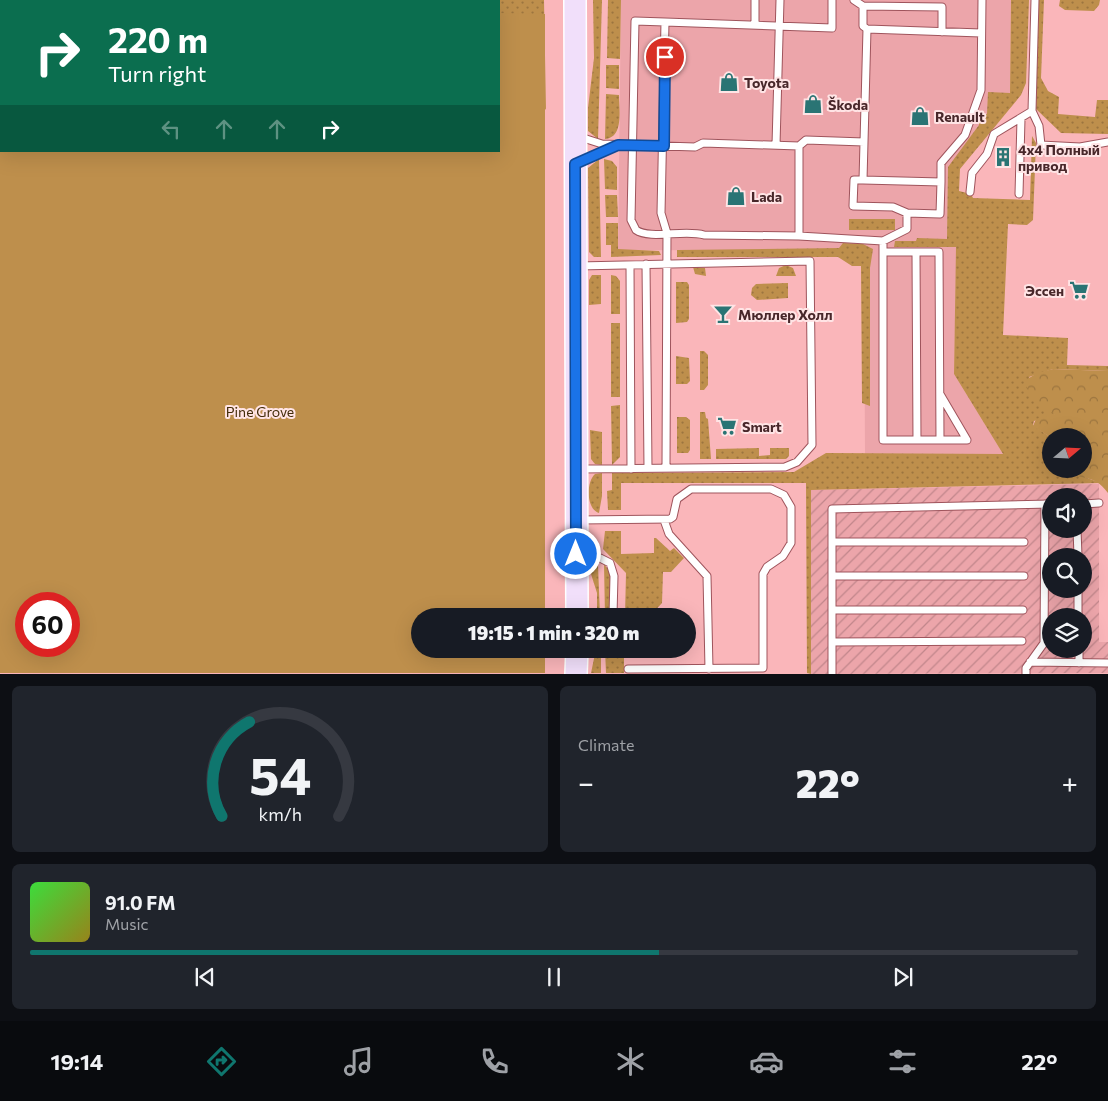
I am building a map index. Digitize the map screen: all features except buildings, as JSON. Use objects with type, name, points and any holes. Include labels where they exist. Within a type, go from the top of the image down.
[{"type":"main road","points":[[575,0],[577,608]]},
{"type":"lane","points":[[755,0],[755,25]]},
{"type":"lane","points":[[776,145],[780,0]]},
{"type":"lane","points":[[832,0],[832,28],[635,21],[633,226],[639,232],[798,236],[883,241],[907,229],[907,213]]},
{"type":"lane","points":[[854,0],[863,6],[942,7],[942,32]]},
{"type":"lane","points":[[941,182],[854,180],[853,206],[893,207],[907,213],[940,214],[941,182],[941,163],[965,135],[981,90],[982,0]]},
{"type":"lane","points":[[1035,0],[1032,111],[1039,126],[1041,145],[1080,147],[1108,142]]},
{"type":"lane","points":[[863,6],[862,24],[867,29],[981,34]]},
{"type":"lane","points":[[665,22],[662,212],[667,233],[666,468]]},
{"type":"lane","points":[[863,180],[867,29]]},
{"type":"lane","points":[[970,192],[972,173],[987,154],[994,134],[1032,111]]},
{"type":"lane","points":[[1019,194],[1021,119]]},
{"type":"lane","points":[[574,135],[602,144],[695,148],[703,143],[799,146],[806,140],[864,142]]},
{"type":"lane","points":[[575,164],[618,145]]},
{"type":"lane","points":[[798,236],[799,146]]},
{"type":"lane","points":[[883,241],[883,440],[967,440],[940,394]]},
{"type":"lane","points":[[883,252],[939,252],[940,440]]},
{"type":"lane","points":[[916,252],[916,440]]},
{"type":"lane","points":[[575,266],[666,262],[810,261],[812,445],[797,462],[785,467],[576,469]]},
{"type":"lane","points":[[646,264],[648,468]]},
{"type":"lane","points":[[630,265],[631,468]]},
{"type":"lane","points":[[576,520],[664,520],[672,518],[677,499],[691,489],[771,488],[780,492],[790,502],[791,543],[783,556],[767,567],[763,574],[763,668],[740,671],[628,669]]},
{"type":"lane","points":[[1092,504],[1100,503]]},
{"type":"lane","points":[[832,674],[832,509],[1042,504]]},
{"type":"lane","points":[[664,520],[669,534],[708,576],[708,669]]},
{"type":"lane","points":[[1026,674],[1026,668],[1044,643],[1047,538]]},
{"type":"lane","points":[[832,542],[1024,542]]},
{"type":"lane","points":[[576,554],[600,558],[610,562],[614,576],[613,608]]},
{"type":"lane","points":[[832,576],[1024,576]]},
{"type":"lane","points":[[832,610],[1024,610]]},
{"type":"lane","points":[[832,642],[1022,641]]},
{"type":"lane","points":[[1079,658],[1079,662]]},
{"type":"lane","points":[[1030,662],[1108,663]]},
{"type":"shaded area","points":[[621,0],[1011,0],[1010,93],[958,169],[954,374],[1003,454],[865,454],[864,251],[618,250]]},
{"type":"shaded area","points":[[1099,484],[1099,642],[1108,642],[1108,673],[811,674],[811,490]]},
{"type":"green space","points":[[500,0],[544,0],[546,110],[500,44]]},
{"type":"green space","points":[[593,0],[602,0],[598,139],[588,131],[588,108],[594,58]]},
{"type":"green space","points":[[608,0],[621,0],[620,59],[607,58]]},
{"type":"green space","points":[[1011,0],[1029,0],[1026,83],[1021,95],[960,169],[959,191],[971,194],[973,198],[1030,200],[1032,136],[1036,143],[1033,220],[1027,225],[1008,224],[1003,335],[1068,338],[1067,365],[1108,366],[1108,371],[1053,369],[1029,377],[1057,414],[1034,421],[1033,425],[1042,431],[1042,478],[1087,478],[1101,483],[811,490],[811,674],[807,673],[806,483],[621,483],[621,510],[608,510],[607,491],[612,490],[612,473],[794,472],[826,453],[1003,454],[954,374],[956,247],[894,247],[895,241],[916,241],[917,238],[947,239],[948,167],[979,125],[979,114],[987,114],[988,92],[1010,93]]},
{"type":"green space","points":[[1039,0],[1044,0],[1041,78],[1048,91],[1059,97],[1058,114],[1095,117],[1097,100],[1108,100],[1108,134],[1061,133],[1036,109]]},
{"type":"green space","points":[[1060,0],[1100,0],[1099,5],[1094,11],[1065,10],[1059,6]]},
{"type":"green space","name":"Pine Grove","points":[[500,13],[545,14],[545,608],[411,608],[411,658],[545,658],[545,673],[0,673],[0,152],[500,152]]},
{"type":"green space","points":[[606,65],[619,65],[619,89],[606,88]]},
{"type":"green space","points":[[606,94],[619,95],[620,115],[615,134],[605,139]]},
{"type":"green space","points":[[599,159],[601,257],[594,257],[589,252],[588,168]]},
{"type":"green space","points":[[604,159],[612,161],[617,167],[617,190],[605,189]]},
{"type":"green space","points":[[605,195],[617,195],[618,217],[606,217]]},
{"type":"green space","points":[[849,219],[895,219],[895,230],[849,230]]},
{"type":"green space","points":[[606,223],[618,223],[618,249],[659,251],[661,255],[611,257],[611,245],[606,245]]},
{"type":"green space","points":[[843,243],[863,244],[873,249],[870,268],[870,406],[862,403],[861,266],[852,266],[838,257],[677,257],[677,250],[839,248]]},
{"type":"green space","points":[[786,265],[793,268],[796,276],[776,276],[779,268]]},
{"type":"green space","points":[[693,267],[705,268],[706,276],[695,274]]},
{"type":"green space","points":[[592,275],[601,275],[601,304],[589,305],[589,280]]},
{"type":"green space","points":[[611,275],[616,276],[620,281],[620,314],[611,314]]},
{"type":"green space","points":[[676,282],[687,282],[689,285],[689,319],[687,322],[676,323]]},
{"type":"green space","points":[[788,283],[788,298],[757,300],[751,295],[752,288],[756,284]]},
{"type":"green space","points":[[611,323],[620,323],[620,397],[611,397]]},
{"type":"green space","points":[[700,351],[704,351],[708,355],[708,385],[704,390],[700,390]]},
{"type":"green space","points":[[676,356],[689,358],[690,381],[687,384],[676,384]]},
{"type":"green space","points":[[1053,369],[1108,371],[1108,493],[1097,482],[1085,478],[1092,478],[1092,428],[1042,428],[1042,432],[1033,426],[1036,419],[1055,414],[1040,405],[1028,391],[1026,380],[1037,373]]},
{"type":"green space","points":[[620,405],[620,457],[612,465],[611,406]]},
{"type":"green space","points":[[700,412],[705,412],[708,419],[711,459],[700,459]]},
{"type":"green space","points":[[677,417],[686,417],[690,420],[690,450],[688,453],[677,453]]},
{"type":"green space","points":[[590,430],[602,432],[602,465],[595,464],[591,459]]},
{"type":"green space","points":[[759,448],[759,456],[770,455],[770,448],[789,448],[789,456],[786,459],[716,459],[716,449]]},
{"type":"green space","points":[[602,473],[602,496],[599,513],[592,506],[589,489],[595,474]]},
{"type":"green space","points":[[605,531],[621,531],[621,554],[654,553],[654,538],[656,538],[670,551],[674,548],[684,558],[671,572],[663,572],[662,603],[657,608],[625,608],[626,573],[603,549]]},
{"type":"green space","points":[[604,564],[610,572],[610,608],[605,608]]},
{"type":"green space","points":[[598,565],[600,608],[597,608],[597,593],[591,574],[593,568]]},
{"type":"green space","points":[[594,658],[601,658],[601,673],[591,673]]},
{"type":"green space","points":[[605,658],[624,658],[624,673],[606,673]]},
{"type":"place","name":"Toyota","points":[[729,82]]},
{"type":"place","name":"Škoda","points":[[813,104]]},
{"type":"place","name":"Renault","points":[[920,116]]},
{"type":"place","name":"4x4 Полный привод","points":[[1003,157]]},
{"type":"place","name":"Lada","points":[[736,196]]},
{"type":"place","name":"Эссен","points":[[1079,290]]},
{"type":"place","name":"Мюллер Холл","points":[[723,314]]},
{"type":"place","name":"Smart","points":[[727,426]]},
{"type":"route","points":[[576,554],[575,164],[602,154],[618,145],[664,146],[665,57]]}]
